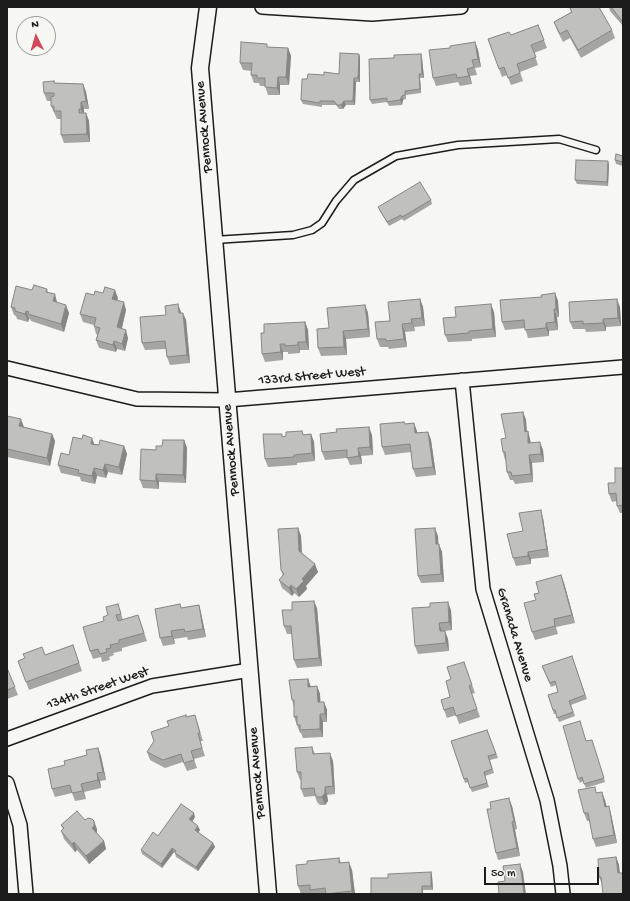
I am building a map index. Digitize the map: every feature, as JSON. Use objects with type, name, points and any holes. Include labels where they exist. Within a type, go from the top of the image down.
[{"type":"street","name":"Pennock Avenue","points":[[208,7],[200,68],[268,894]]},
{"type":"street","points":[[262,7],[372,14],[460,7]]},
{"type":"street","name":"133rd Street West","points":[[7,368],[137,399],[228,400],[623,367]]},
{"type":"street","name":"Granada Avenue","points":[[462,380],[483,589],[548,800],[560,866],[563,894]]},
{"type":"street","name":"134th Street West","points":[[7,739],[152,686],[250,670]]},
{"type":"street","points":[[7,782],[20,824],[26,894]]},
{"type":"lane","points":[[214,240],[293,235],[312,230],[322,223],[336,201],[354,180],[396,156],[458,145],[559,139],[596,150]]},
{"type":"building","points":[[571,7],[599,7],[612,30],[578,50],[567,30],[560,34],[554,22],[572,12]]},
{"type":"building","points":[[611,7],[623,7],[623,22]]},
{"type":"building","points":[[538,25],[544,40],[531,45],[536,57],[517,64],[520,73],[508,78],[504,67],[499,69],[488,39],[509,32],[511,35]]},
{"type":"building","points":[[241,42],[267,44],[267,47],[288,48],[286,77],[278,77],[277,88],[265,87],[265,78],[257,78],[257,75],[251,75],[252,63],[240,63]]},
{"type":"building","points":[[475,42],[478,59],[472,60],[474,67],[467,69],[469,76],[457,78],[456,74],[433,78],[429,50],[450,48],[450,46]]},
{"type":"building","points":[[340,53],[359,54],[358,78],[354,78],[353,101],[344,101],[341,105],[337,105],[334,101],[320,101],[320,103],[301,100],[302,79],[307,79],[308,74],[324,75],[324,72],[339,74]]},
{"type":"building","points":[[421,54],[422,74],[419,74],[420,89],[405,91],[405,95],[402,96],[400,100],[387,102],[387,98],[370,100],[369,59],[394,58],[394,55]]},
{"type":"building","points":[[54,81],[54,83],[83,84],[86,101],[81,102],[81,109],[79,109],[79,113],[86,113],[87,134],[61,135],[61,111],[54,111],[54,106],[51,106],[51,97],[54,96],[54,93],[44,93],[43,82]]},
{"type":"building","points":[[616,154],[623,156],[623,162],[615,160]]},
{"type":"building","points":[[576,160],[608,161],[607,182],[575,180]]},
{"type":"building","points":[[420,182],[431,200],[402,217],[401,215],[387,222],[378,207]]},
{"type":"building","points":[[34,285],[47,289],[46,292],[55,294],[53,301],[66,305],[61,324],[28,314],[29,312],[26,311],[25,314],[15,311],[15,308],[11,307],[16,286],[32,290]]},
{"type":"building","points":[[105,287],[115,290],[112,299],[124,302],[117,327],[126,330],[122,344],[114,341],[113,345],[96,340],[100,328],[94,326],[96,318],[80,314],[86,293],[94,295],[95,291],[103,293]]},
{"type":"building","points":[[555,293],[555,322],[546,323],[546,328],[525,330],[524,320],[502,322],[500,300],[542,297],[541,295]]},
{"type":"building","points":[[420,299],[422,318],[411,319],[412,323],[402,324],[404,339],[386,341],[386,339],[377,339],[375,322],[390,321],[388,302]]},
{"type":"building","points":[[617,299],[618,318],[603,319],[603,323],[583,324],[583,321],[570,322],[569,302]]},
{"type":"building","points":[[178,304],[179,313],[183,313],[187,355],[167,357],[165,341],[142,343],[140,317],[166,315],[165,306]]},
{"type":"building","points":[[491,304],[493,329],[445,335],[443,318],[456,317],[455,307]]},
{"type":"building","points":[[365,305],[368,329],[343,331],[344,347],[318,348],[317,329],[329,328],[327,308]]},
{"type":"building","points":[[305,322],[306,342],[298,342],[298,345],[285,346],[285,344],[280,344],[281,352],[262,354],[261,333],[264,333],[264,324]]},
{"type":"building","points":[[523,412],[525,432],[528,431],[528,443],[540,442],[541,454],[529,455],[531,474],[512,476],[511,472],[507,472],[505,452],[503,452],[501,439],[506,438],[501,414]]},
{"type":"building","points":[[7,416],[21,419],[19,426],[52,434],[47,458],[7,449]]},
{"type":"building","points":[[404,422],[405,424],[414,423],[415,433],[428,432],[433,467],[413,469],[410,444],[382,447],[380,424]]},
{"type":"building","points":[[369,427],[370,447],[358,448],[359,456],[347,458],[347,450],[322,452],[320,434],[337,432],[336,429]]},
{"type":"building","points":[[302,431],[303,435],[311,434],[312,453],[294,455],[294,457],[265,459],[263,434],[282,434],[282,437],[286,436],[286,432]]},
{"type":"building","points":[[83,435],[92,438],[91,444],[99,445],[100,440],[124,446],[119,467],[105,464],[103,470],[94,468],[92,476],[78,473],[79,470],[58,465],[61,453],[69,455],[73,437],[82,439]]},
{"type":"building","points":[[163,440],[184,440],[183,475],[156,474],[156,481],[140,480],[141,449],[156,450],[156,446],[162,446]]},
{"type":"building","points":[[615,468],[623,468],[623,505],[617,506],[616,493],[609,494],[608,483],[615,483]]},
{"type":"building","points":[[541,510],[547,549],[528,552],[528,556],[513,558],[507,534],[523,531],[519,513]]},
{"type":"building","points":[[298,528],[299,551],[315,564],[302,579],[304,581],[296,589],[291,585],[289,588],[279,580],[284,574],[281,570],[278,529]]},
{"type":"building","points":[[435,528],[436,544],[439,544],[441,574],[418,576],[415,529]]},
{"type":"building","points":[[561,575],[572,615],[554,619],[555,626],[532,632],[524,603],[536,600],[534,594],[539,593],[536,582]]},
{"type":"building","points":[[314,601],[319,658],[294,660],[291,626],[284,626],[282,610],[292,610],[292,602]]},
{"type":"building","points":[[448,602],[449,622],[439,623],[440,631],[445,631],[446,643],[415,646],[412,608],[430,607],[430,603]]},
{"type":"building","points":[[118,604],[121,614],[116,615],[118,621],[138,615],[144,633],[119,640],[119,643],[110,645],[111,648],[106,649],[107,652],[100,654],[98,649],[90,651],[83,627],[104,621],[103,617],[108,615],[106,607]]},
{"type":"building","points":[[180,604],[181,608],[199,605],[203,629],[185,632],[184,629],[171,631],[172,636],[160,638],[155,609]]},
{"type":"building","points":[[73,645],[79,663],[26,682],[18,661],[25,658],[23,654],[42,647],[45,655]]},
{"type":"building","points":[[572,656],[585,695],[569,701],[573,712],[557,718],[548,695],[558,692],[555,681],[550,683],[542,666]]},
{"type":"building","points":[[464,662],[472,685],[469,686],[477,709],[456,716],[453,707],[444,710],[441,700],[450,697],[446,681],[451,679],[447,667]]},
{"type":"building","points":[[7,668],[15,687],[7,690]]},
{"type":"building","points":[[308,679],[308,687],[317,686],[318,702],[324,702],[325,714],[320,714],[320,729],[300,730],[300,725],[297,725],[297,716],[294,717],[294,700],[292,700],[289,680]]},
{"type":"building","points":[[186,715],[186,717],[195,715],[200,733],[198,733],[202,748],[191,751],[194,760],[184,763],[181,754],[163,760],[147,752],[154,741],[151,732],[169,726],[167,721]]},
{"type":"building","points":[[580,721],[586,741],[592,740],[604,778],[584,784],[582,777],[578,779],[563,726]]},
{"type":"building","points":[[487,730],[496,754],[488,756],[492,769],[484,772],[487,783],[470,788],[467,778],[464,779],[451,741]]},
{"type":"building","points":[[312,747],[313,754],[330,753],[333,786],[325,787],[325,793],[322,797],[317,797],[314,788],[301,789],[301,772],[297,772],[295,748]]},
{"type":"building","points":[[98,748],[103,772],[97,773],[98,780],[81,784],[83,791],[72,793],[70,785],[52,789],[48,769],[65,765],[64,761],[87,755],[86,750]]},
{"type":"building","points":[[595,787],[596,793],[602,792],[605,807],[609,806],[614,835],[593,839],[588,813],[584,813],[578,790]]},
{"type":"building","points":[[509,798],[514,821],[512,822],[517,848],[496,853],[487,809],[491,809],[490,802]]},
{"type":"building","points":[[181,804],[194,813],[189,819],[198,826],[195,830],[213,843],[196,867],[175,853],[176,851],[172,848],[161,864],[141,850],[153,832],[158,836]]},
{"type":"building","points":[[77,811],[85,820],[88,818],[94,821],[94,826],[92,828],[104,841],[86,856],[74,842],[72,844],[61,831],[64,828],[61,825]]},
{"type":"building","points":[[616,857],[618,873],[623,873],[623,894],[603,894],[601,877],[599,877],[598,859]]},
{"type":"building","points":[[339,858],[339,863],[349,862],[352,891],[326,894],[325,888],[310,890],[310,885],[298,886],[296,865],[307,864],[307,861]]},
{"type":"building","points":[[520,864],[524,894],[499,894],[498,882],[505,881],[503,866]]},
{"type":"building","points":[[431,872],[431,886],[422,886],[422,894],[371,894],[371,878],[388,878],[388,874]]}]
